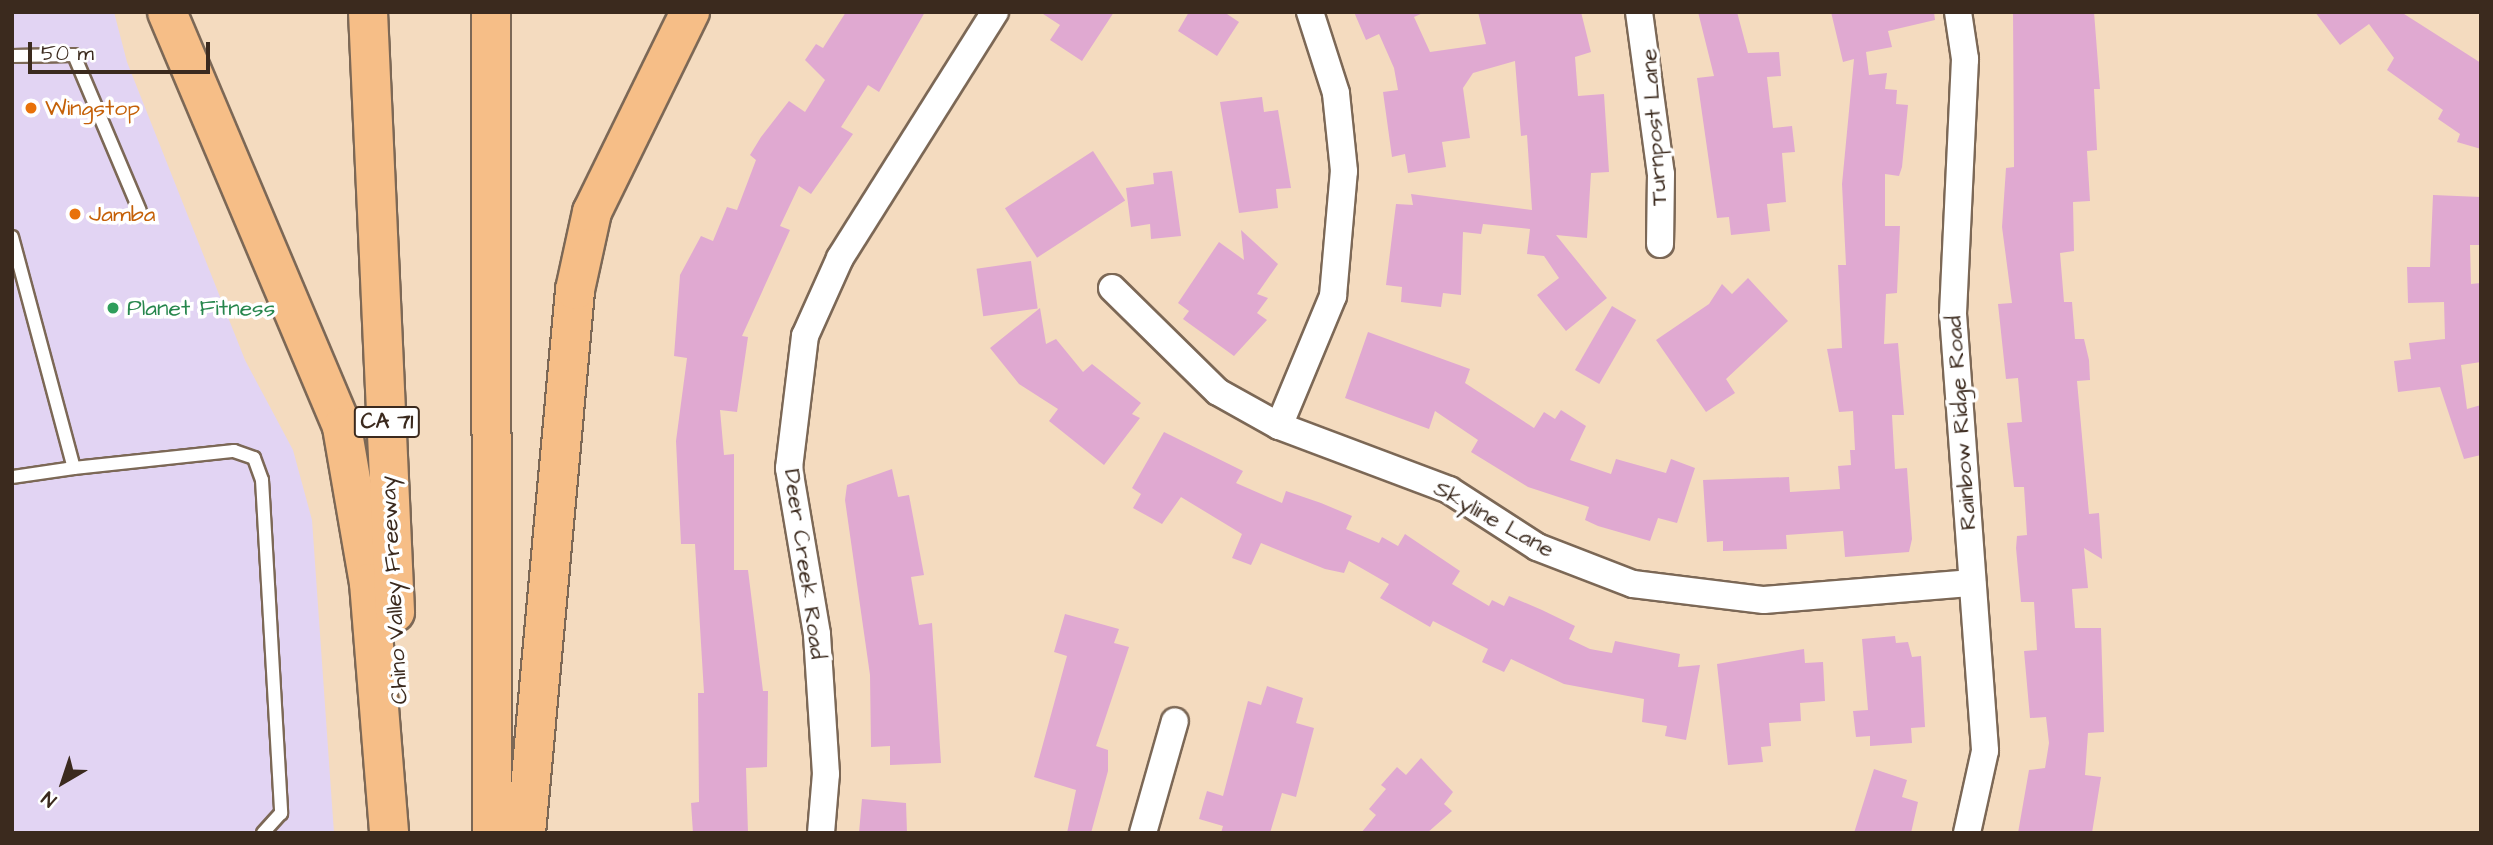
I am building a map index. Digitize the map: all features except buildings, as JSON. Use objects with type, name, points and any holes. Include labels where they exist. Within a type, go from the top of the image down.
[{"type":"highway","points":[[167,12],[342,426],[369,583],[389,833]]},
{"type":"highway","name":"Chino Valley Freeway","points":[[368,12],[405,833]]},
{"type":"highway","points":[[491,12],[494,74]]},
{"type":"highway","points":[[492,833],[494,74],[497,12]]},
{"type":"highway","points":[[526,833],[576,290],[592,212],[690,12]]},
{"type":"street","name":"Deer Creek Road","points":[[821,833],[826,774],[817,634],[789,468],[805,336],[839,258],[995,12]]},
{"type":"street","points":[[1279,426],[1333,296],[1344,171],[1336,93],[1310,12]]},
{"type":"street","name":"Turnpost Lane","points":[[1639,12],[1661,174],[1660,244]]},
{"type":"street","name":"Rainbow Ridge Road","points":[[1958,12],[1965,59],[1953,314],[1985,751],[1967,833]]},
{"type":"street","name":"Skyline Lane","points":[[1112,288],[1218,392],[1279,426],[1449,490],[1537,547],[1633,584],[1764,600],[1972,583]]},
{"type":"street","points":[[1143,833],[1175,721]]},
{"type":"lane","points":[[12,56],[74,55],[140,211]]},
{"type":"lane","points":[[12,237],[74,468]]},
{"type":"lane","points":[[12,477],[233,451],[254,458],[262,480],[281,813],[263,833]]},
{"type":"shaded area","points":[[12,12],[114,12],[127,62],[245,360],[293,450],[312,520],[334,833],[12,833]]},
{"type":"place","name":"Wingstop","points":[[31,108]]},
{"type":"place","name":"Jamba","points":[[75,214]]},
{"type":"place","name":"Planet Fitness","points":[[113,308]]}]
